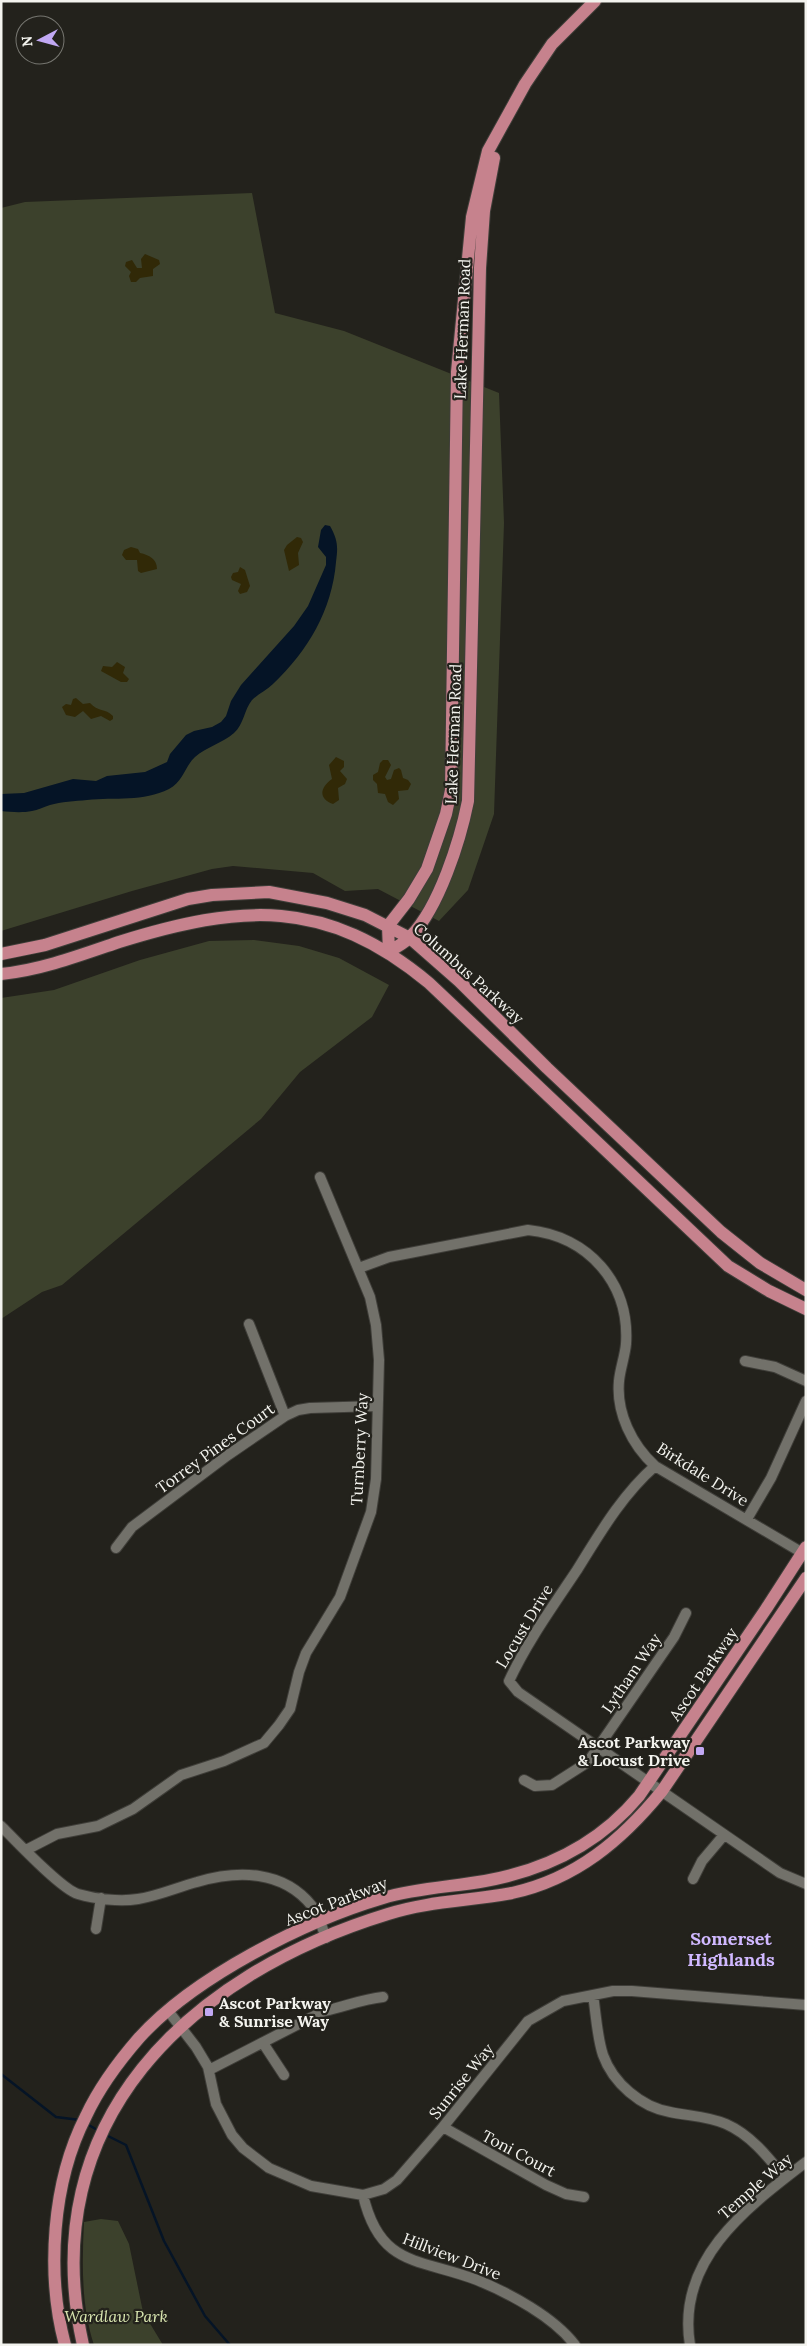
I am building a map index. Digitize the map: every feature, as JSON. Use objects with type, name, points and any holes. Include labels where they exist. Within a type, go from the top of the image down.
[{"type":"main road","name":"Lake Herman Road","points":[[388,926],[409,899],[427,869],[446,814],[451,790],[457,372],[472,217],[488,151],[503,123],[539,61],[568,27],[595,1]]},
{"type":"main road","name":"Lake Herman Road","points":[[389,952],[410,938],[436,895],[450,866],[468,801],[480,268],[489,180],[503,123]]},
{"type":"main road","name":"Columbus Parkway","points":[[1,954],[45,945],[188,899],[239,892],[269,892],[328,903],[366,915],[410,938],[459,982],[720,1232],[760,1263],[806,1290]]},
{"type":"main road","points":[[1,974],[51,964],[177,925],[230,915],[285,916],[316,922],[371,942],[389,952],[429,983],[728,1266],[769,1291],[806,1308]]},
{"type":"main road","points":[[388,926],[389,952]]},
{"type":"main road","name":"Ascot Parkway","points":[[65,2345],[55,2286],[54,2257],[58,2210],[68,2163],[85,2117],[104,2084],[140,2038],[169,2012],[208,1982],[238,1963],[288,1936],[320,1922],[384,1898],[434,1886],[484,1881],[512,1875],[539,1867],[565,1856],[586,1844],[624,1814],[650,1782],[805,1552]]},
{"type":"main road","name":"Ascot Parkway","points":[[83,2345],[75,2298],[74,2238],[79,2206],[96,2148],[120,2099],[141,2067],[180,2027],[223,1992],[291,1953],[326,1938],[406,1909],[514,1892],[554,1879],[591,1859],[637,1822],[662,1791],[783,1615],[806,1578]]},
{"type":"street","name":"Turnberry Way","points":[[26,1850],[57,1834],[98,1826],[134,1809],[182,1775],[224,1761],[264,1743],[280,1725],[290,1709],[299,1672],[306,1653],[340,1597],[371,1512],[376,1479],[379,1360],[376,1325],[370,1297],[320,1178]]},
{"type":"street","name":"Birkdale Drive","points":[[359,1268],[389,1257],[528,1230],[545,1232],[578,1244],[608,1275],[619,1294],[626,1344],[619,1384],[621,1409],[636,1446],[655,1466],[805,1552]]},
{"type":"street","points":[[249,1324],[285,1416]]},
{"type":"street","points":[[745,1361],[775,1367],[806,1381]]},
{"type":"street","points":[[747,1519],[771,1478],[806,1400]]},
{"type":"street","name":"Torrey Pines Court","points":[[116,1548],[132,1527],[228,1455],[285,1416],[298,1410],[310,1408],[377,1406]]},
{"type":"street","name":"Locust Drive","points":[[655,1466],[638,1481],[616,1510],[536,1632],[509,1681],[518,1692],[724,1835],[780,1873],[806,1884]]},
{"type":"street","name":"Lytham Way","points":[[524,1780],[535,1786],[552,1785],[588,1762],[674,1637],[686,1613]]},
{"type":"street","points":[[1,1826],[76,1894],[100,1898],[139,1899],[200,1881],[232,1875],[260,1875],[276,1879],[288,1885],[313,1906],[326,1938]]},
{"type":"street","points":[[693,1879],[702,1861],[724,1835]]},
{"type":"street","points":[[96,1929],[100,1898]]},
{"type":"street","name":"Sunrise Way","points":[[169,2012],[196,2047],[208,2070],[216,2104],[222,2118],[243,2148],[256,2160],[269,2168],[311,2186],[363,2195],[384,2188],[397,2180],[443,2127],[528,2021],[563,2001],[613,1991],[632,1991],[806,2005]]},
{"type":"street","points":[[593,1995],[602,2054],[619,2082],[640,2101],[657,2109],[689,2114],[727,2124],[757,2144],[785,2178]]},
{"type":"street","points":[[208,2070],[324,2011],[341,2008],[366,1998],[383,1997]]},
{"type":"street","points":[[263,2043],[284,2075]]},
{"type":"street","name":"Toni Court","points":[[443,2127],[546,2185],[566,2194],[584,2197]]},
{"type":"street","name":"Temple Way","points":[[690,2345],[688,2322],[691,2293],[707,2257],[720,2237],[742,2213],[806,2162]]},
{"type":"street","name":"Hillview Drive","points":[[363,2195],[372,2223],[379,2236],[398,2255],[432,2268],[475,2280],[502,2292],[558,2327],[575,2345]]},
{"type":"green space","points":[[252,193],[275,313],[344,331],[499,393],[504,523],[494,814],[468,890],[439,921],[378,889],[345,891],[313,873],[233,866],[212,869],[132,891],[1,931],[1,208],[25,202]]},
{"type":"green space","points":[[254,940],[299,946],[339,958],[389,985],[372,1017],[300,1072],[261,1119],[62,1285],[42,1292],[1,1319],[1,998],[54,990],[140,960],[209,941]]},
{"type":"green space","name":"Wardlaw Park","points":[[101,2219],[118,2221],[129,2244],[143,2312],[163,2345],[94,2345],[85,2299],[83,2268],[84,2222]]},
{"type":"sand","points":[[145,254],[159,260],[160,264],[153,269],[153,276],[131,282],[129,276],[131,272],[125,266],[126,262],[132,260],[137,268],[142,268],[141,259]]},
{"type":"sand","points":[[297,537],[301,538],[303,542],[298,553],[299,565],[289,571],[284,550]]},
{"type":"sand","points":[[131,547],[152,558],[156,563],[157,569],[141,573],[138,571],[137,560],[126,560],[122,555],[124,550]]},
{"type":"sand","points":[[240,567],[245,570],[250,586],[247,592],[240,594],[238,591],[241,584],[232,580],[231,577],[233,573],[238,572]]},
{"type":"sand","points":[[117,662],[125,667],[123,673],[129,679],[127,682],[121,682],[101,671],[103,666],[112,667]]},
{"type":"sand","points":[[76,698],[83,704],[90,703],[96,708],[107,712],[113,716],[113,719],[110,721],[101,716],[91,719],[83,711],[75,717],[66,715],[62,707],[66,704],[71,705],[73,699]]},
{"type":"sand","points":[[336,757],[344,761],[344,767],[340,771],[347,779],[345,784],[338,788],[339,800],[333,804],[325,799],[322,792],[325,785],[332,779],[329,765]]},
{"type":"sand","points":[[383,760],[388,760],[391,765],[385,777],[387,780],[391,779],[394,770],[399,768],[403,778],[411,784],[408,790],[398,791],[399,799],[393,805],[388,802],[385,794],[378,793],[377,784],[373,780],[373,775],[378,772],[380,763]]},
{"type":"water","points":[[325,525],[330,526],[333,531],[337,552],[334,580],[324,613],[316,629],[286,671],[252,700],[234,733],[195,757],[174,786],[149,796],[63,802],[28,812],[1,811],[1,794],[24,793],[73,779],[96,781],[107,776],[145,772],[167,762],[170,754],[186,735],[212,727],[221,722],[226,716],[231,701],[241,685],[294,626],[308,606],[326,565],[326,557],[318,547],[321,530]]},
{"type":"waterway","points":[[1,2074],[56,2117],[80,2120]]},
{"type":"waterway","points":[[87,2124],[99,2131]]},
{"type":"waterway","points":[[106,2135],[126,2145],[164,2241],[205,2316],[230,2345]]},
{"type":"place","name":"Ascot Parkway & Locust Drive","points":[[700,1751]]},
{"type":"place","name":"Ascot Parkway & Sunrise Way","points":[[209,2012]]},
{"type":"district","name":"Somerset Highlands","points":[[731,1949]]}]
